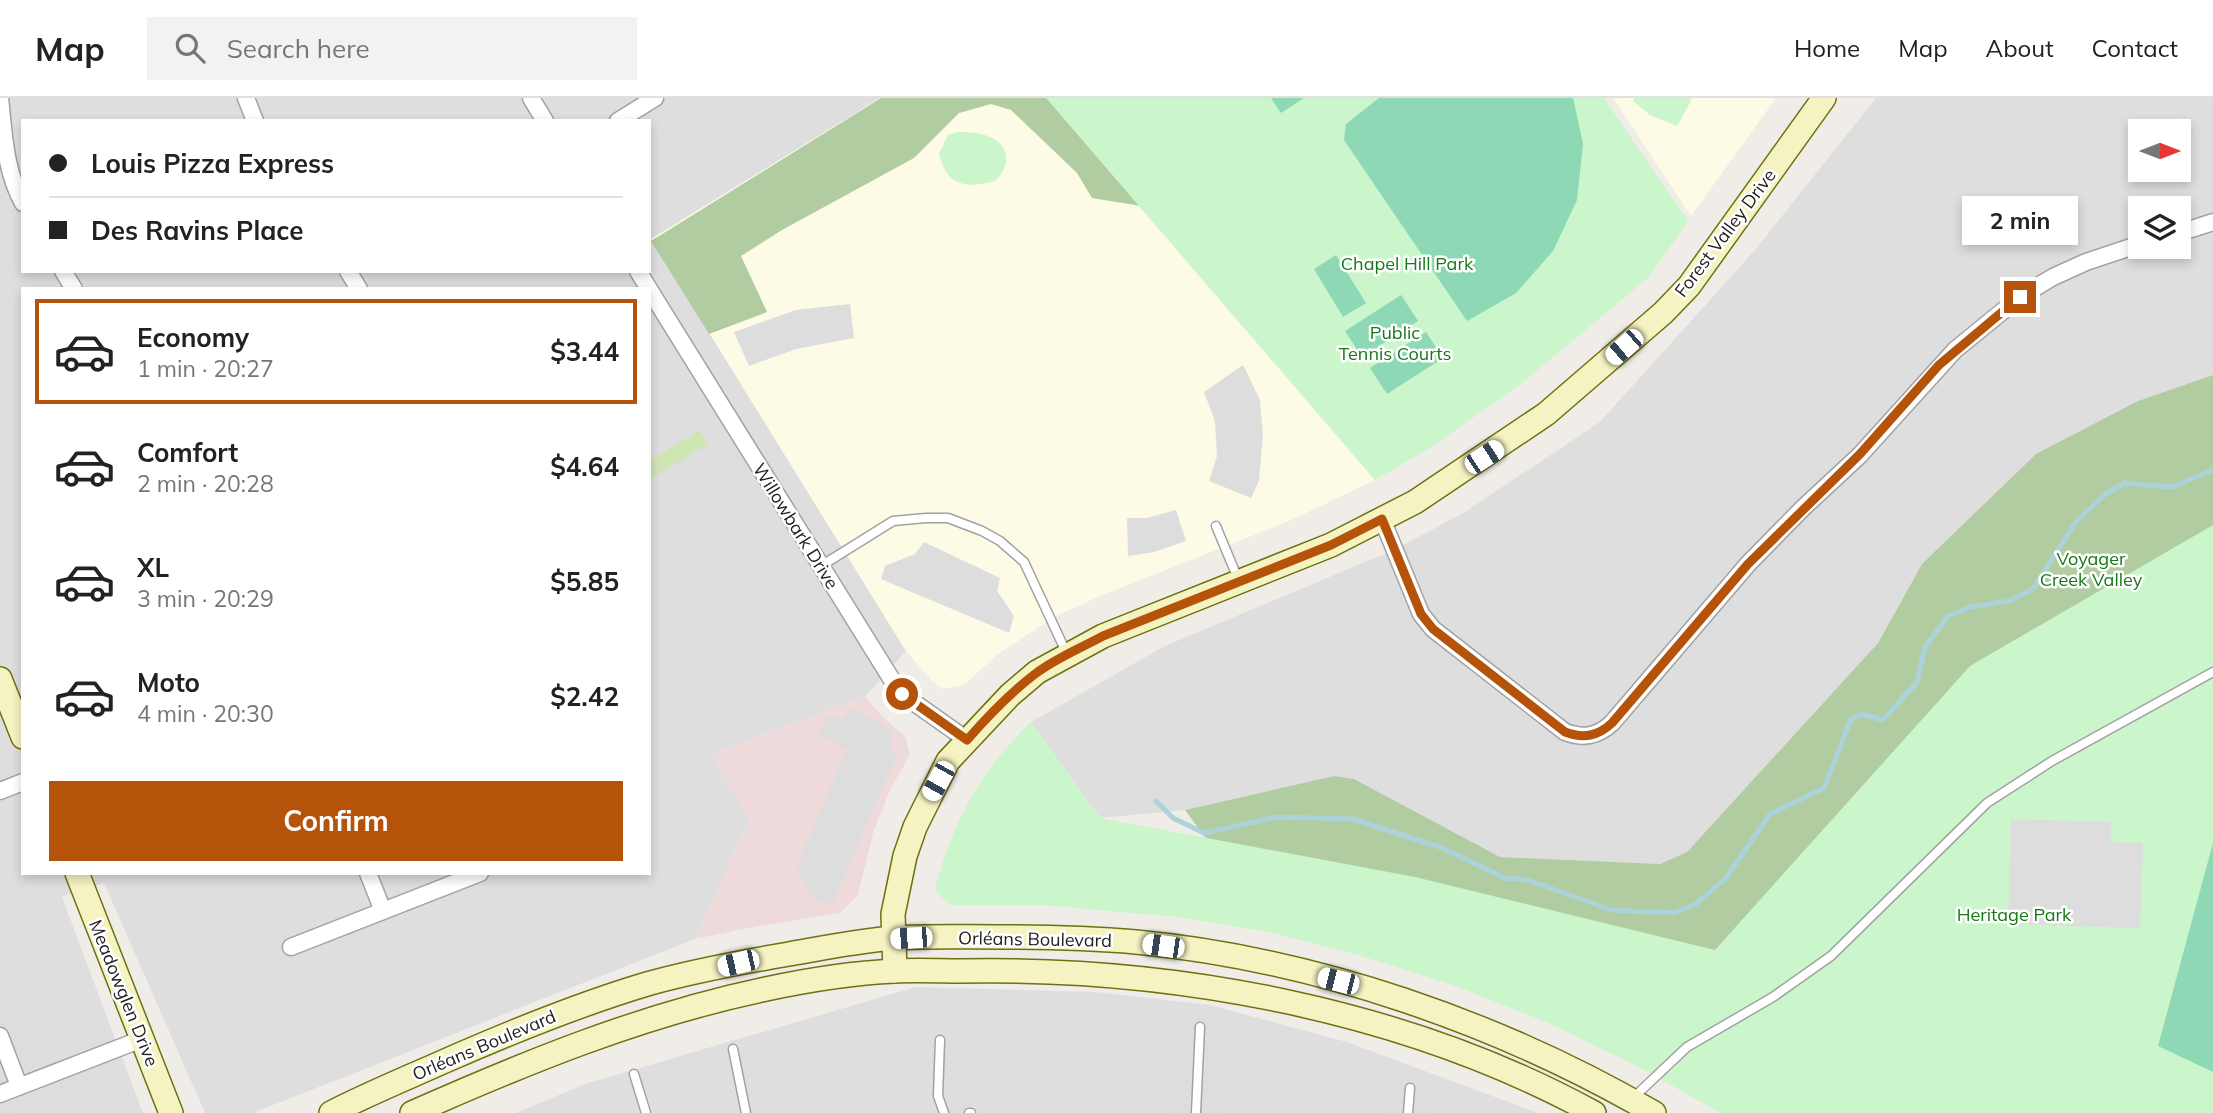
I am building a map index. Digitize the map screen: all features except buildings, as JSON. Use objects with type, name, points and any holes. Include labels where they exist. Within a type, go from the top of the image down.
[{"type":"main road","name":"Forest Valley Drive","points":[[895,971],[892,939],[896,900],[905,856],[915,827],[948,761],[1010,695],[1037,672],[1103,636],[1331,545],[1415,502],[1546,414],[1663,313],[1689,286],[1824,98]]},
{"type":"main road","points":[[0,678],[21,732]]},
{"type":"main road","name":"Meadowglen Drive","points":[[78,875],[171,1113]]},
{"type":"main road","name":"Orléans Boulevard","points":[[331,1113],[520,1029],[650,983],[738,963],[892,939],[1050,937],[1185,949],[1272,965],[1374,991],[1475,1026],[1587,1074],[1626,1106],[1654,1113]]},
{"type":"main road","name":"Orléans Boulevard","points":[[412,1113],[534,1060],[635,1023],[769,988],[895,971],[1059,971],[1133,976],[1239,992],[1400,1031],[1515,1076],[1594,1113]]},
{"type":"street","points":[[0,98],[8,164],[13,185],[21,199]]},
{"type":"street","points":[[246,98],[254,119]]},
{"type":"street","points":[[531,98],[544,119]]},
{"type":"street","points":[[621,119],[655,98]]},
{"type":"street","points":[[2191,229],[2213,222]]},
{"type":"street","points":[[1382,519],[1421,614],[1433,629],[1565,732],[1579,737],[1601,732],[1612,723],[1748,564],[1860,454],[1955,349],[2020,297],[2053,277],[2128,248]]},
{"type":"street","name":"Willowbark Drive","points":[[651,292],[882,667],[902,694],[967,740]]},
{"type":"street","points":[[0,791],[21,783]]},
{"type":"street","points":[[369,875],[383,911]]},
{"type":"street","points":[[291,947],[475,875]]},
{"type":"street","points":[[0,1036],[19,1086]]},
{"type":"street","points":[[0,1094],[142,1039]]},
{"type":"lane","points":[[821,566],[893,521],[948,519],[982,531],[1000,541],[1024,562],[1067,654]]},
{"type":"lane","points":[[1216,526],[1239,582]]},
{"type":"lane","points":[[1626,1106],[1687,1047],[1773,997],[1831,956],[1987,803],[2052,761],[2213,672]]},
{"type":"lane","points":[[1196,1113],[1200,1027]]},
{"type":"lane","points":[[940,1040],[938,1096],[944,1113]]},
{"type":"lane","points":[[733,1049],[746,1113]]},
{"type":"lane","points":[[634,1074],[646,1113]]},
{"type":"lane","points":[[1408,1113],[1409,1088]]},
{"type":"shaded area","points":[[0,98],[880,98],[652,239],[906,651],[865,697],[712,754],[749,820],[695,939],[253,1113],[205,1113],[104,883],[62,897],[143,1113],[0,1113]]},
{"type":"shaded area","points":[[880,98],[1046,98],[1375,480],[1289,521],[1056,616],[998,654],[964,685],[942,689],[906,651],[651,239]]},
{"type":"shaded area","points":[[1613,98],[1776,98],[1691,216]]},
{"type":"shaded area","points":[[1876,98],[2213,98],[2213,375],[2138,401],[1922,564],[1878,643],[1687,852],[1660,864],[1500,857],[1354,779],[1334,776],[1185,810],[1100,818],[1031,722],[1165,646],[1396,549],[1465,512],[1600,422],[1755,250]]},
{"type":"shaded area","points":[[850,304],[854,338],[796,349],[749,366],[734,332],[796,310]]},
{"type":"shaded area","points":[[1243,365],[1260,400],[1263,435],[1259,481],[1251,498],[1209,481],[1217,456],[1215,421],[1204,392]]},
{"type":"shaded area","points":[[1176,510],[1186,541],[1154,552],[1128,556],[1127,518],[1147,518]]},
{"type":"shaded area","points":[[924,542],[1000,578],[997,591],[1014,616],[1009,633],[881,579],[885,566],[915,554]]},
{"type":"shaded area","points":[[865,697],[905,736],[910,755],[891,788],[874,830],[858,895],[840,913],[695,939],[749,820],[712,754]]},
{"type":"shaded area","points":[[851,708],[893,731],[889,747],[897,755],[832,904],[814,900],[796,868],[847,749],[818,734],[828,715],[843,719]]},
{"type":"shaded area","points":[[2011,819],[2111,822],[2110,842],[2143,843],[2140,928],[2008,924]]},
{"type":"shaded area","points":[[0,961],[38,1061],[26,1066],[27,1068],[36,1069],[99,1045],[109,1076],[16,1113],[0,1113]]},
{"type":"shaded area","points":[[916,987],[1096,992],[1210,1005],[1347,1042],[1538,1113],[516,1113],[585,1084]]},
{"type":"shaded area","points":[[1174,1022],[1225,1026],[1221,1113],[1171,1113]]},
{"type":"shaded area","points":[[1384,1085],[1433,1087],[1432,1113],[1383,1113]]},
{"type":"green space","points":[[881,98],[1228,98],[1190,214],[1092,198],[1077,173],[1011,110],[991,104],[959,113],[914,158],[782,230],[741,256],[767,312],[709,334],[651,241]]},
{"type":"green space","name":"Chapel Hill Park","points":[[1046,98],[1604,98],[1688,221],[1649,277],[1522,383],[1436,444],[1375,480]]},
{"type":"green space","points":[[1271,98],[1304,98],[1281,113]]},
{"type":"green space","points":[[1379,98],[1573,98],[1583,144],[1577,200],[1553,251],[1516,293],[1467,321],[1344,140],[1346,124]]},
{"type":"green space","points":[[1634,98],[1690,98],[1691,101],[1677,126],[1650,115],[1633,101]]},
{"type":"green space","points":[[957,132],[985,135],[1003,148],[1006,161],[995,181],[975,185],[959,183],[947,173],[939,154],[948,135]]},
{"type":"green space","points":[[1336,255],[1366,303],[1343,317],[1314,269]]},
{"type":"green space","points":[[1401,295],[1418,321],[1362,357],[1345,331]]},
{"type":"green space","points":[[1426,332],[1443,358],[1387,394],[1370,368]]},
{"type":"green space","name":"Voyager Creek Valley","points":[[2213,375],[2213,642],[1731,985],[1215,851],[1185,810],[1334,776],[1354,779],[1500,857],[1660,864],[1687,852],[1878,643],[1922,564],[2036,454],[2138,401]]},
{"type":"green space","points":[[699,430],[708,444],[651,479],[651,460]]},
{"type":"green space","name":"Heritage Park","points":[[2213,525],[2213,1113],[1721,1113],[1635,1065],[1546,1022],[1453,985],[1358,955],[1269,932],[1178,917],[1041,905],[949,905],[935,890],[959,820],[983,778],[1031,722],[1100,818],[1415,877],[1715,950],[1970,666]]},
{"type":"green space","points":[[2213,843],[2213,1072],[2158,1046]]},
{"type":"waterway","points":[[1156,801],[1173,818],[1204,833],[1277,817],[1352,819],[1440,847],[1505,878],[1528,880],[1611,910],[1674,913],[1696,904],[1726,878],[1770,814],[1824,788],[1851,719],[1862,714],[1883,720],[1917,682],[1925,647],[1948,616],[1971,607],[2009,601],[2033,589],[2075,523],[2104,495],[2124,483],[2172,487],[2213,470]]},
{"type":"route","points":[[902,694],[967,740],[1010,695],[1037,672],[1067,654],[1103,636],[1331,545],[1382,519],[1421,614],[1433,629],[1565,732],[1579,737],[1601,732],[1612,723],[1748,564],[1860,454],[1939,365],[2020,297]]},
{"type":"park label","name":"Public Tennis Courts","points":[[1395,342]]}]
